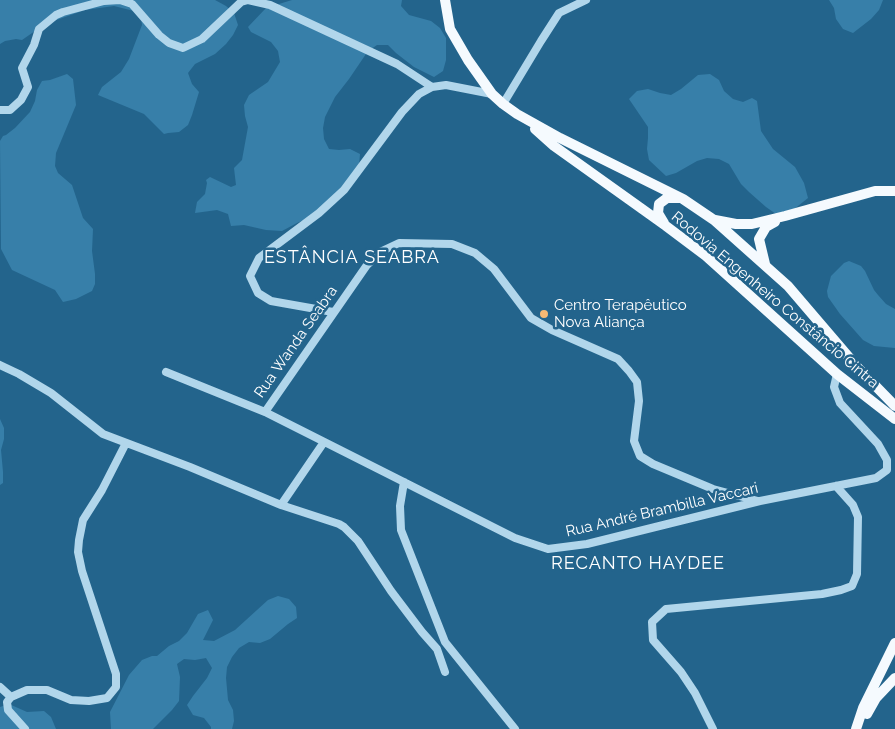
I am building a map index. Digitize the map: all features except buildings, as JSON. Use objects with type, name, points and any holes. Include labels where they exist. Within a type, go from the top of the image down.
[{"type":"main road","name":"Rodovia Engenheiro Constâncio Cintra","points":[[445,0],[450,29],[468,60],[492,94],[554,146],[706,256],[838,374],[895,419]]},
{"type":"main road","name":"Rodovia Engenheiro Constâncio Cintra","points":[[517,114],[560,138],[683,199],[714,220],[788,286],[859,369],[895,406]]},
{"type":"main road","points":[[714,220],[736,224],[752,224],[875,191],[895,191]]},
{"type":"main road","points":[[666,226],[658,213],[659,204],[667,198],[683,199]]},
{"type":"main road","points":[[766,266],[759,239],[766,227],[785,216]]},
{"type":"main road","points":[[895,643],[863,708],[856,729],[876,698],[895,678]]},
{"type":"street","points":[[0,110],[10,110],[21,100],[28,87],[22,68],[34,45],[39,29],[56,15],[63,12],[104,1],[120,0],[132,4],[169,44],[183,48],[202,39],[241,2],[248,0],[270,5],[397,64],[432,87]]},
{"type":"street","points":[[503,104],[559,13],[586,0]]},
{"type":"street","points":[[333,312],[271,301],[258,293],[250,276],[259,258],[319,214],[344,190],[402,112],[419,94],[432,87],[446,85],[492,94]]},
{"type":"street","name":"Rua Wanda Seabra","points":[[265,412],[367,265],[382,251],[399,243],[452,244],[475,253],[494,269],[530,318],[552,330],[618,359],[629,371],[637,382],[639,401],[634,441],[640,456],[653,464],[713,489],[760,501]]},
{"type":"street","points":[[0,365],[51,393],[103,434],[280,505],[339,524],[358,540],[391,591],[437,649],[445,672]]},
{"type":"street","name":"Rua André Brambilla Vaccari","points":[[166,372],[265,412],[514,538],[548,549],[587,544],[760,501],[876,478],[887,470],[887,460],[878,444],[840,403],[834,387],[838,374]]},
{"type":"street","points":[[280,505],[324,442]]},
{"type":"street","points":[[25,729],[8,710],[7,702],[11,697],[27,690],[47,690],[71,700],[89,701],[107,698],[116,687],[116,674],[80,565],[78,552],[83,520],[102,490],[126,443]]},
{"type":"street","points":[[404,482],[400,506],[401,530],[445,642],[515,729]]},
{"type":"street","points":[[713,729],[695,693],[681,672],[653,640],[652,622],[666,609],[822,594],[852,586],[856,574],[858,517],[853,505],[836,486]]},
{"type":"street","points":[[0,687],[11,697]]},
{"type":"shaded area","points":[[0,0],[215,0],[234,13],[238,25],[226,44],[215,54],[195,64],[188,73],[192,84],[199,92],[188,125],[179,132],[164,134],[144,114],[98,95],[102,87],[121,72],[129,59],[142,25],[141,18],[134,11],[114,6],[85,10],[45,24],[22,40],[5,41],[0,44]]},
{"type":"shaded area","points":[[292,0],[402,0],[401,6],[409,15],[431,21],[440,28],[446,38],[446,60],[443,71],[434,77],[414,67],[388,45],[377,45],[368,51],[335,97],[325,117],[324,139],[329,149],[350,149],[360,154],[359,165],[336,203],[327,210],[282,231],[266,230],[244,225],[231,226],[228,214],[217,210],[195,213],[197,202],[205,194],[206,180],[210,177],[231,187],[236,185],[234,168],[242,160],[248,127],[244,105],[249,95],[268,82],[280,62],[278,51],[271,42],[251,32],[248,27],[266,8]]},
{"type":"shaded area","points":[[829,0],[883,0],[879,10],[871,19],[853,33],[843,29],[836,19],[834,8]]},
{"type":"shaded area","points":[[67,74],[73,79],[76,105],[56,153],[55,166],[58,173],[72,185],[83,218],[93,229],[92,251],[95,284],[92,291],[76,299],[63,302],[55,290],[12,270],[1,249],[0,141],[3,136],[15,128],[30,112],[42,81]]},
{"type":"shaded area","points":[[710,74],[719,80],[724,91],[733,99],[743,102],[752,98],[757,101],[761,131],[773,149],[795,167],[804,183],[808,198],[788,214],[776,214],[766,207],[741,184],[729,164],[719,159],[707,158],[697,161],[676,173],[666,176],[649,160],[647,149],[648,127],[629,99],[637,91],[648,89],[671,95],[698,75]]},
{"type":"shaded area","points":[[849,261],[861,266],[874,290],[886,304],[895,309],[895,348],[874,346],[863,340],[828,297],[827,291],[831,276],[844,263]]},
{"type":"shaded area","points":[[0,419],[4,428],[4,439],[1,450],[3,483],[0,485]]},
{"type":"shaded area","points":[[278,596],[289,599],[296,607],[297,618],[270,639],[260,643],[249,642],[239,648],[232,657],[227,667],[226,678],[228,700],[233,710],[234,721],[232,729],[211,729],[204,718],[193,715],[187,705],[212,668],[206,658],[184,659],[177,664],[180,677],[179,701],[153,729],[111,729],[110,712],[129,675],[142,660],[157,656],[169,646],[179,641],[187,633],[198,614],[208,610],[213,620],[203,640],[214,641],[235,630],[268,600]]},
{"type":"shaded area","points":[[9,704],[27,712],[44,711],[51,717],[56,729],[0,729],[0,707]]},
{"type":"place","name":"Centro Terapêutico Nova Aliança","points":[[544,314]]},
{"type":"district","name":"ESTÂNCIA SEABRA","points":[[352,258]]},
{"type":"district","name":"RECANTO HAYDEE","points":[[638,564]]}]
